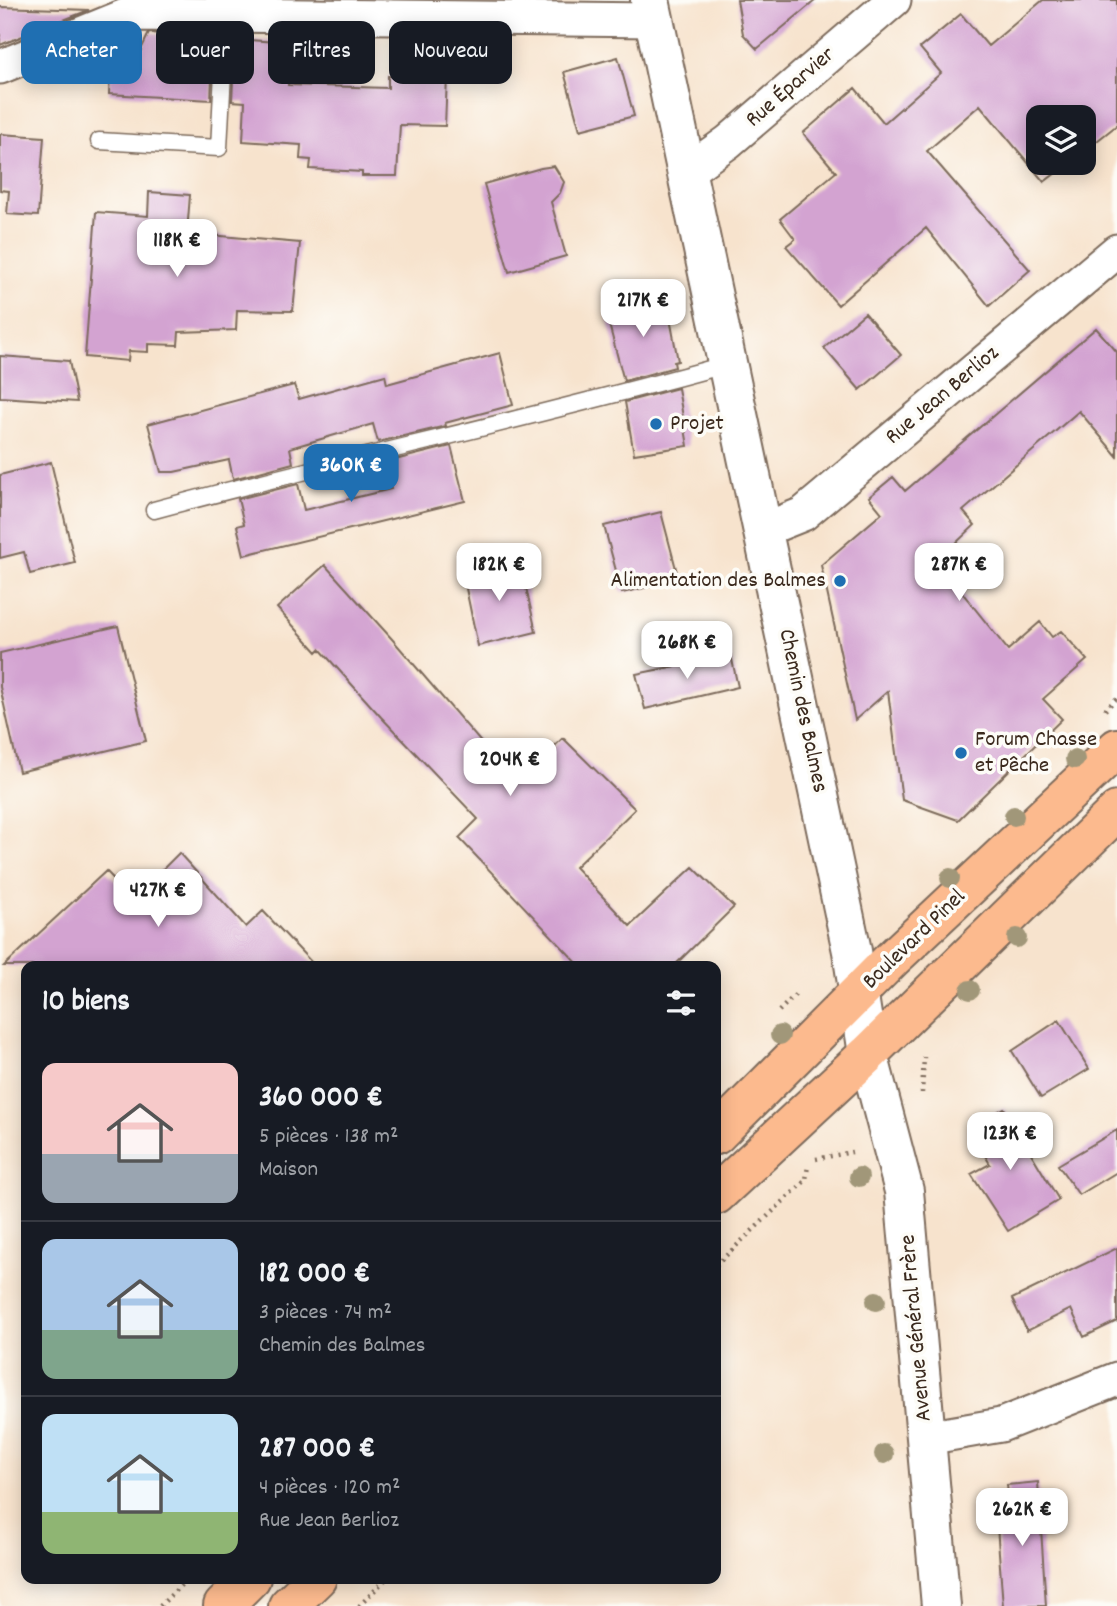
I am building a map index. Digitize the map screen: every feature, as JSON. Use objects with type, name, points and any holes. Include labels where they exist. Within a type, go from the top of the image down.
[{"type":"main road","name":"Boulevard Pinel","points":[[721,1130],[892,959],[1117,748]]},
{"type":"main road","name":"Boulevard Pinel","points":[[721,1190],[868,1054],[1117,811]]},
{"type":"main road","points":[[223,1606],[245,1584]]},
{"type":"main road","points":[[288,1606],[311,1584]]},
{"type":"street","name":"Rue Éparvier","points":[[686,172],[728,142],[894,0]]},
{"type":"street","name":"Chemin des Balmes","points":[[652,10],[860,993],[868,1054]]},
{"type":"street","points":[[0,66],[130,14],[652,10]]},
{"type":"street","name":"Rue Jean Berlioz","points":[[763,530],[803,514],[1117,251]]},
{"type":"street","name":"Avenue Général Frère","points":[[868,1054],[900,1166],[904,1191],[941,1606]]},
{"type":"street","points":[[926,1438],[1000,1425],[1117,1379]]},
{"type":"lane","points":[[99,141],[219,148],[226,15]]},
{"type":"lane","points":[[154,510],[323,465],[455,436],[728,364]]},
{"type":"path","points":[[721,1260],[806,1180],[808,1161]]},
{"type":"path","points":[[160,1606],[182,1584]]},
{"type":"path","points":[[359,1606],[381,1584]]},
{"type":"building","points":[[737,0],[816,0],[757,49],[743,34]]},
{"type":"building","points":[[1043,0],[1117,0],[1117,125],[1096,142],[1096,105],[1026,105],[1026,160],[980,105],[927,151],[1030,270],[989,306],[926,228],[838,305],[786,246],[795,239],[780,219],[836,172],[803,133],[855,88],[884,123],[941,73],[920,48],[961,14],[988,46]]},
{"type":"building","points":[[0,7],[89,10],[61,21],[21,21],[21,37],[0,45]]},
{"type":"building","points":[[149,33],[156,33],[156,84],[212,84],[211,100],[109,94],[109,84],[142,84],[142,48]]},
{"type":"building","points":[[254,40],[268,41],[268,84],[388,88],[388,76],[389,84],[447,84],[445,126],[400,125],[397,176],[362,176],[362,172],[310,169],[311,160],[300,159],[301,145],[243,141],[245,102],[232,101],[233,84],[254,84]]},
{"type":"building","points":[[618,57],[634,116],[580,130],[564,72]]},
{"type":"building","points":[[0,134],[44,137],[38,216],[7,214],[9,191],[0,190]]},
{"type":"building","points":[[554,166],[564,182],[560,193],[551,202],[566,256],[509,272],[484,184]]},
{"type":"building","points":[[1038,175],[1053,175],[1044,182]]},
{"type":"building","points":[[149,192],[190,195],[187,233],[300,243],[293,311],[237,310],[236,330],[179,332],[178,345],[148,344],[148,352],[129,351],[128,361],[85,357],[96,212],[148,216]]},
{"type":"building","points":[[666,297],[678,361],[674,362],[675,367],[624,381],[606,313]]},
{"type":"building","points":[[865,313],[901,355],[860,390],[824,348]]},
{"type":"building","points":[[1096,328],[1117,352],[1117,456],[1079,411],[963,511],[975,525],[937,561],[1008,650],[1040,622],[1052,637],[1061,631],[1087,660],[1043,699],[1062,719],[958,820],[902,800],[888,691],[855,720],[821,565],[882,513],[869,497],[893,477],[905,491]]},
{"type":"building","points":[[500,353],[513,405],[445,423],[446,426],[378,442],[373,424],[290,448],[293,463],[233,479],[229,460],[174,472],[161,472],[148,424],[294,385],[299,399],[385,375],[387,384]]},
{"type":"building","points":[[0,356],[69,361],[77,402],[0,397]]},
{"type":"building","name":"Projet","points":[[678,388],[688,446],[634,454],[625,402]]},
{"type":"building","points":[[451,446],[465,501],[244,555],[237,526],[244,524],[238,499],[298,484],[304,510],[391,489],[383,463]]},
{"type":"building","points":[[51,462],[75,563],[30,574],[24,552],[0,558],[0,475]]},
{"type":"building","points":[[661,512],[679,580],[622,593],[604,526]]},
{"type":"building","points":[[520,561],[536,632],[478,646],[463,574]]},
{"type":"building","points":[[325,565],[516,783],[563,738],[635,809],[575,867],[630,926],[693,867],[734,907],[679,961],[575,961],[459,838],[478,819],[320,649],[317,652],[277,608]]},
{"type":"building","points":[[118,626],[146,741],[19,772],[0,687],[0,653]]},
{"type":"building","points":[[731,655],[738,687],[645,709],[636,674]]},
{"type":"building","points":[[179,853],[246,927],[263,911],[310,961],[21,961],[21,966],[4,966],[106,871],[133,899]]},
{"type":"building","points":[[1059,1020],[1089,1069],[1041,1098],[1012,1051]]},
{"type":"building","points":[[1004,1108],[1059,1200],[1008,1231],[971,1174],[990,1164],[969,1128]]},
{"type":"building","points":[[1117,1130],[1117,1172],[1079,1195],[1058,1165]]},
{"type":"building","points":[[1117,1248],[1117,1321],[1084,1337],[1071,1309],[1027,1331],[1012,1299]]},
{"type":"building","points":[[1038,1482],[1046,1606],[1003,1606],[996,1513],[1010,1512],[1007,1485]]},
{"type":"place","name":"Projet","points":[[656,424]]},
{"type":"place","name":"Alimentation des Balmes","points":[[840,581]]},
{"type":"place","name":"Forum Chasse et Pêche","points":[[961,753]]}]
